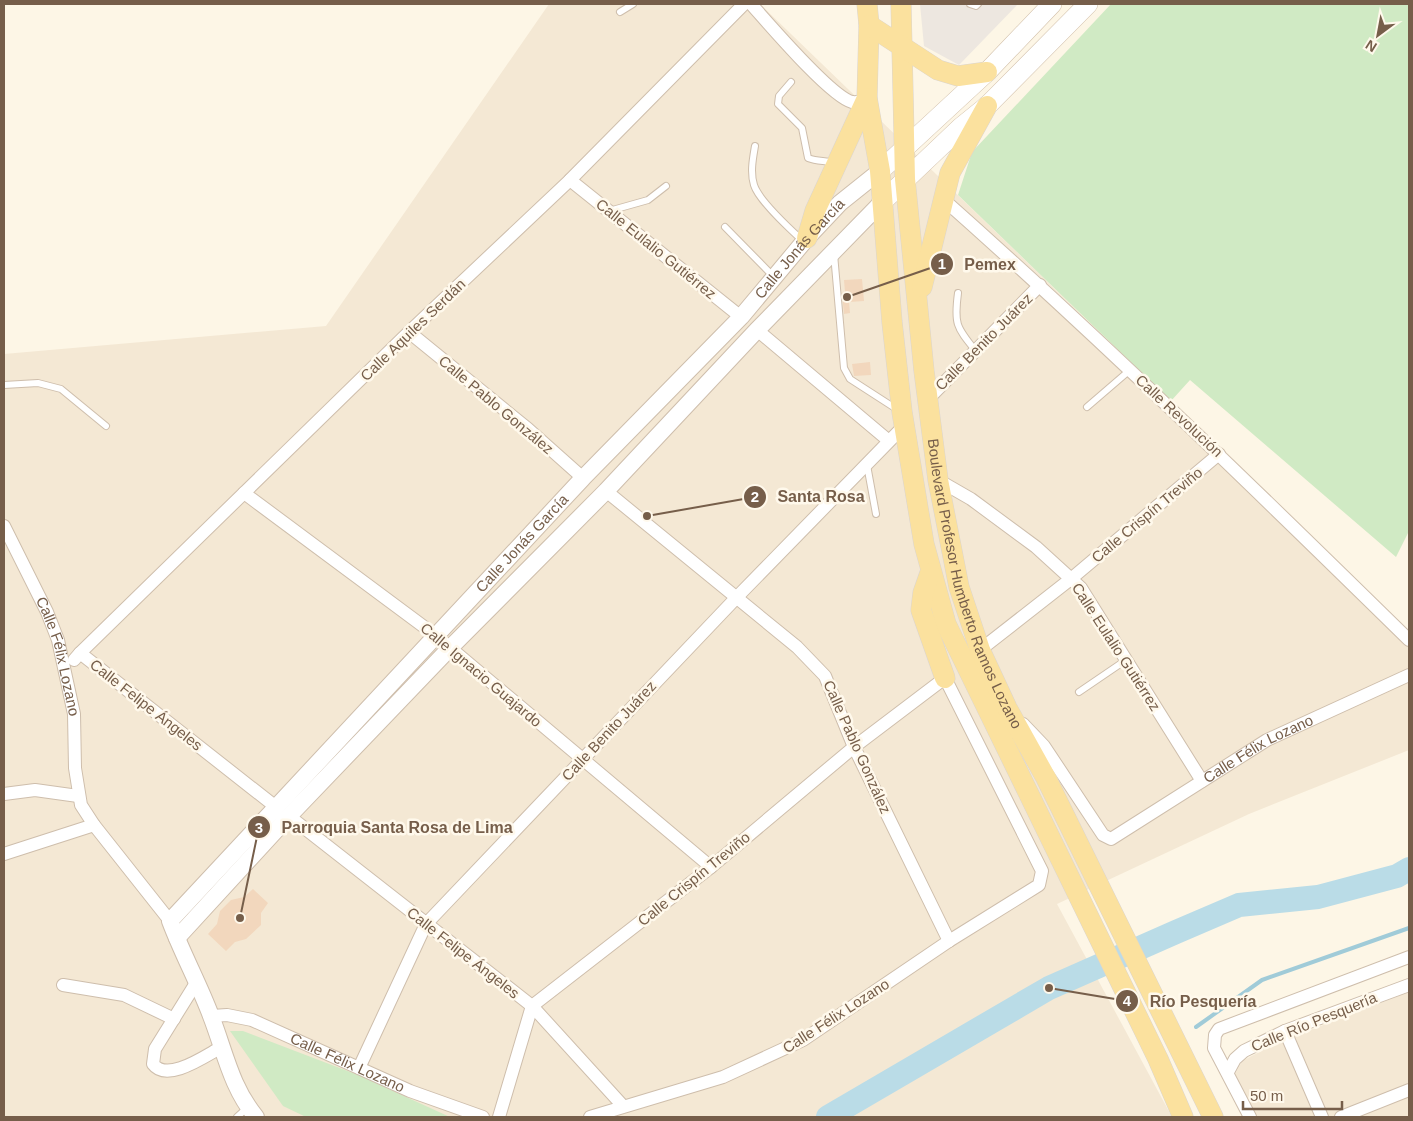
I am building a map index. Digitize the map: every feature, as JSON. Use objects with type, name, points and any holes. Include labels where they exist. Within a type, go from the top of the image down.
[{"type":"main road","name":"Boulevard Profesor Humberto Ramos Lozano","points":[[867,4],[869,25],[867,98],[880,172],[900,428],[930,573],[946,624],[1158,1059],[1184,1117]]},
{"type":"main road","name":"Boulevard Profesor Humberto Ramos Lozano","points":[[901,4],[905,179],[924,371],[929,398],[938,480],[959,587],[980,650],[1007,708],[1046,778],[1178,1050],[1213,1117]]},
{"type":"main road","points":[[880,172],[987,72],[1052,4]]},
{"type":"main road","points":[[924,371],[907,342],[898,237],[883,212],[905,179],[987,106],[1088,4]]},
{"type":"main road","points":[[869,25],[938,70],[948,74],[968,76],[987,72]]},
{"type":"main road","points":[[805,240],[815,211],[867,98]]},
{"type":"main road","points":[[918,301],[950,173],[987,106]]},
{"type":"main road","points":[[900,428],[917,464],[938,480]]},
{"type":"main road","points":[[930,573],[923,592],[921,610],[945,678]]},
{"type":"street","name":"Calle Aquiles Serdán","points":[[80,654],[409,332],[570,180],[744,4]]},
{"type":"street","points":[[751,4],[797,55],[841,96],[852,102],[859,102],[867,98]]},
{"type":"street","name":"Calle Jonás García","points":[[177,938],[282,811],[435,635],[583,478],[742,317],[805,240],[840,203],[880,172]]},
{"type":"street","name":"Calle Eulalio Gutiérrez","points":[[570,180],[742,317]]},
{"type":"street","name":"Calle Revolución","points":[[943,199],[1040,285],[1219,454],[1409,640]]},
{"type":"street","name":"Calle Jonás García","points":[[170,921],[450,648],[606,491],[757,330],[834,254],[883,212]]},
{"type":"street","name":"Calle Benito Juárez","points":[[929,398],[1040,285]]},
{"type":"street","points":[[757,330],[900,428]]},
{"type":"street","name":"Calle Pablo González","points":[[409,332],[528,429],[583,478]]},
{"type":"street","name":"Calle Benito Juárez","points":[[360,1068],[426,924],[737,597],[867,465],[900,428]]},
{"type":"street","name":"Calle Crispín Treviño","points":[[980,650],[1072,578],[1219,454]]},
{"type":"street","name":"Calle Eulalio Gutiérrez","points":[[938,480],[998,518],[1036,546],[1081,588],[1202,781]]},
{"type":"street","name":"Calle Pablo González","points":[[606,491],[737,597],[796,647],[826,676],[854,747],[949,942]]},
{"type":"street","name":"Calle Ignacio Guajardo","points":[[244,493],[435,635],[711,867]]},
{"type":"street","name":"Calle Félix Lozano","points":[[4,526],[47,612],[66,668],[74,714],[78,796],[94,825],[170,921],[212,1016],[220,1048],[247,1114]]},
{"type":"street","name":"Calle Felipe Ángeles","points":[[66,668],[80,654],[532,1006],[623,1106]]},
{"type":"street","name":"Calle Félix Lozano","points":[[1007,708],[1044,746],[1103,835],[1111,838],[1267,740],[1409,675]]},
{"type":"street","name":"Calle Crispín Treviño","points":[[532,1006],[711,867],[854,747],[945,678]]},
{"type":"street","name":"Calle Félix Lozano","points":[[590,1117],[623,1106],[693,1088],[780,1052],[803,1040],[1035,887],[1041,881],[1042,871],[945,678]]},
{"type":"street","points":[[4,794],[36,790],[78,796]]},
{"type":"street","points":[[4,854],[94,825]]},
{"type":"street","name":"Calle Río Pesquería","points":[[1409,957],[1225,1026],[1215,1034],[1214,1048],[1228,1072],[1235,1060],[1244,1051],[1285,1031],[1409,984]]},
{"type":"street","points":[[196,983],[153,1057],[153,1064],[160,1071],[171,1072],[220,1048]]},
{"type":"street","points":[[63,985],[124,995],[174,1020]]},
{"type":"street","points":[[499,1117],[532,1006]]},
{"type":"street","name":"Calle Félix Lozano","points":[[212,1016],[227,1015],[252,1020],[434,1100],[483,1117]]},
{"type":"street","points":[[1285,1031],[1322,1117]]},
{"type":"street","points":[[1228,1072],[1250,1117]]},
{"type":"street","points":[[1341,1117],[1409,1090]]},
{"type":"lane","points":[[620,12],[634,4]]},
{"type":"lane","points":[[970,4],[976,6],[978,4]]},
{"type":"lane","points":[[791,82],[779,96],[778,104],[802,128],[808,158],[818,162],[836,163]]},
{"type":"lane","points":[[755,146],[752,165],[754,186],[779,219],[805,240]]},
{"type":"lane","points":[[608,211],[648,200],[666,186]]},
{"type":"lane","points":[[725,227],[775,278]]},
{"type":"lane","points":[[834,254],[844,368],[850,379],[900,428]]},
{"type":"lane","points":[[958,293],[955,314],[959,331],[975,350]]},
{"type":"lane","points":[[1087,407],[1130,370]]},
{"type":"lane","points":[[4,384],[38,383],[61,388],[106,426]]},
{"type":"lane","points":[[867,465],[876,514]]},
{"type":"lane","points":[[1079,692],[1126,660]]},
{"type":"shaded area","points":[[549,4],[760,4],[1409,631],[1409,750],[1249,814],[1057,904],[1172,1117],[4,1117],[4,354],[326,326]]},
{"type":"shaded area","points":[[920,4],[1018,4],[959,65],[924,46]]},
{"type":"shaded area","points":[[1409,992],[1409,1117],[1252,1117],[1233,1078],[1242,1061],[1279,1042]]},
{"type":"green space","points":[[1111,4],[1409,4],[1409,531],[1396,557],[1190,380],[1171,401],[958,195],[972,152]]},
{"type":"green space","points":[[230,1031],[243,1031],[358,1075],[450,1117],[306,1117],[283,1106]]},
{"type":"building","points":[[862,279],[864,301],[849,302],[850,313],[844,314],[842,293],[845,292],[844,280]]},
{"type":"building","points":[[870,362],[871,375],[854,376],[852,364]]},
{"type":"building","points":[[253,889],[268,903],[261,913],[261,925],[246,939],[235,942],[226,951],[208,934],[217,924],[220,911],[231,900],[244,897]]},
{"type":"waterway","points":[[828,1117],[1049,988],[1239,905],[1318,897],[1397,876],[1409,869]]},
{"type":"waterway","points":[[1196,1027],[1262,980],[1409,928]]},
{"type":"place","name":"Pemex","points":[[847,297]]},
{"type":"place","name":"Santa Rosa","points":[[647,516]]},
{"type":"place","name":"Parroquia Santa Rosa de Lima","points":[[240,918]]},
{"type":"place","name":"Río Pesquería","points":[[1049,988]]}]
